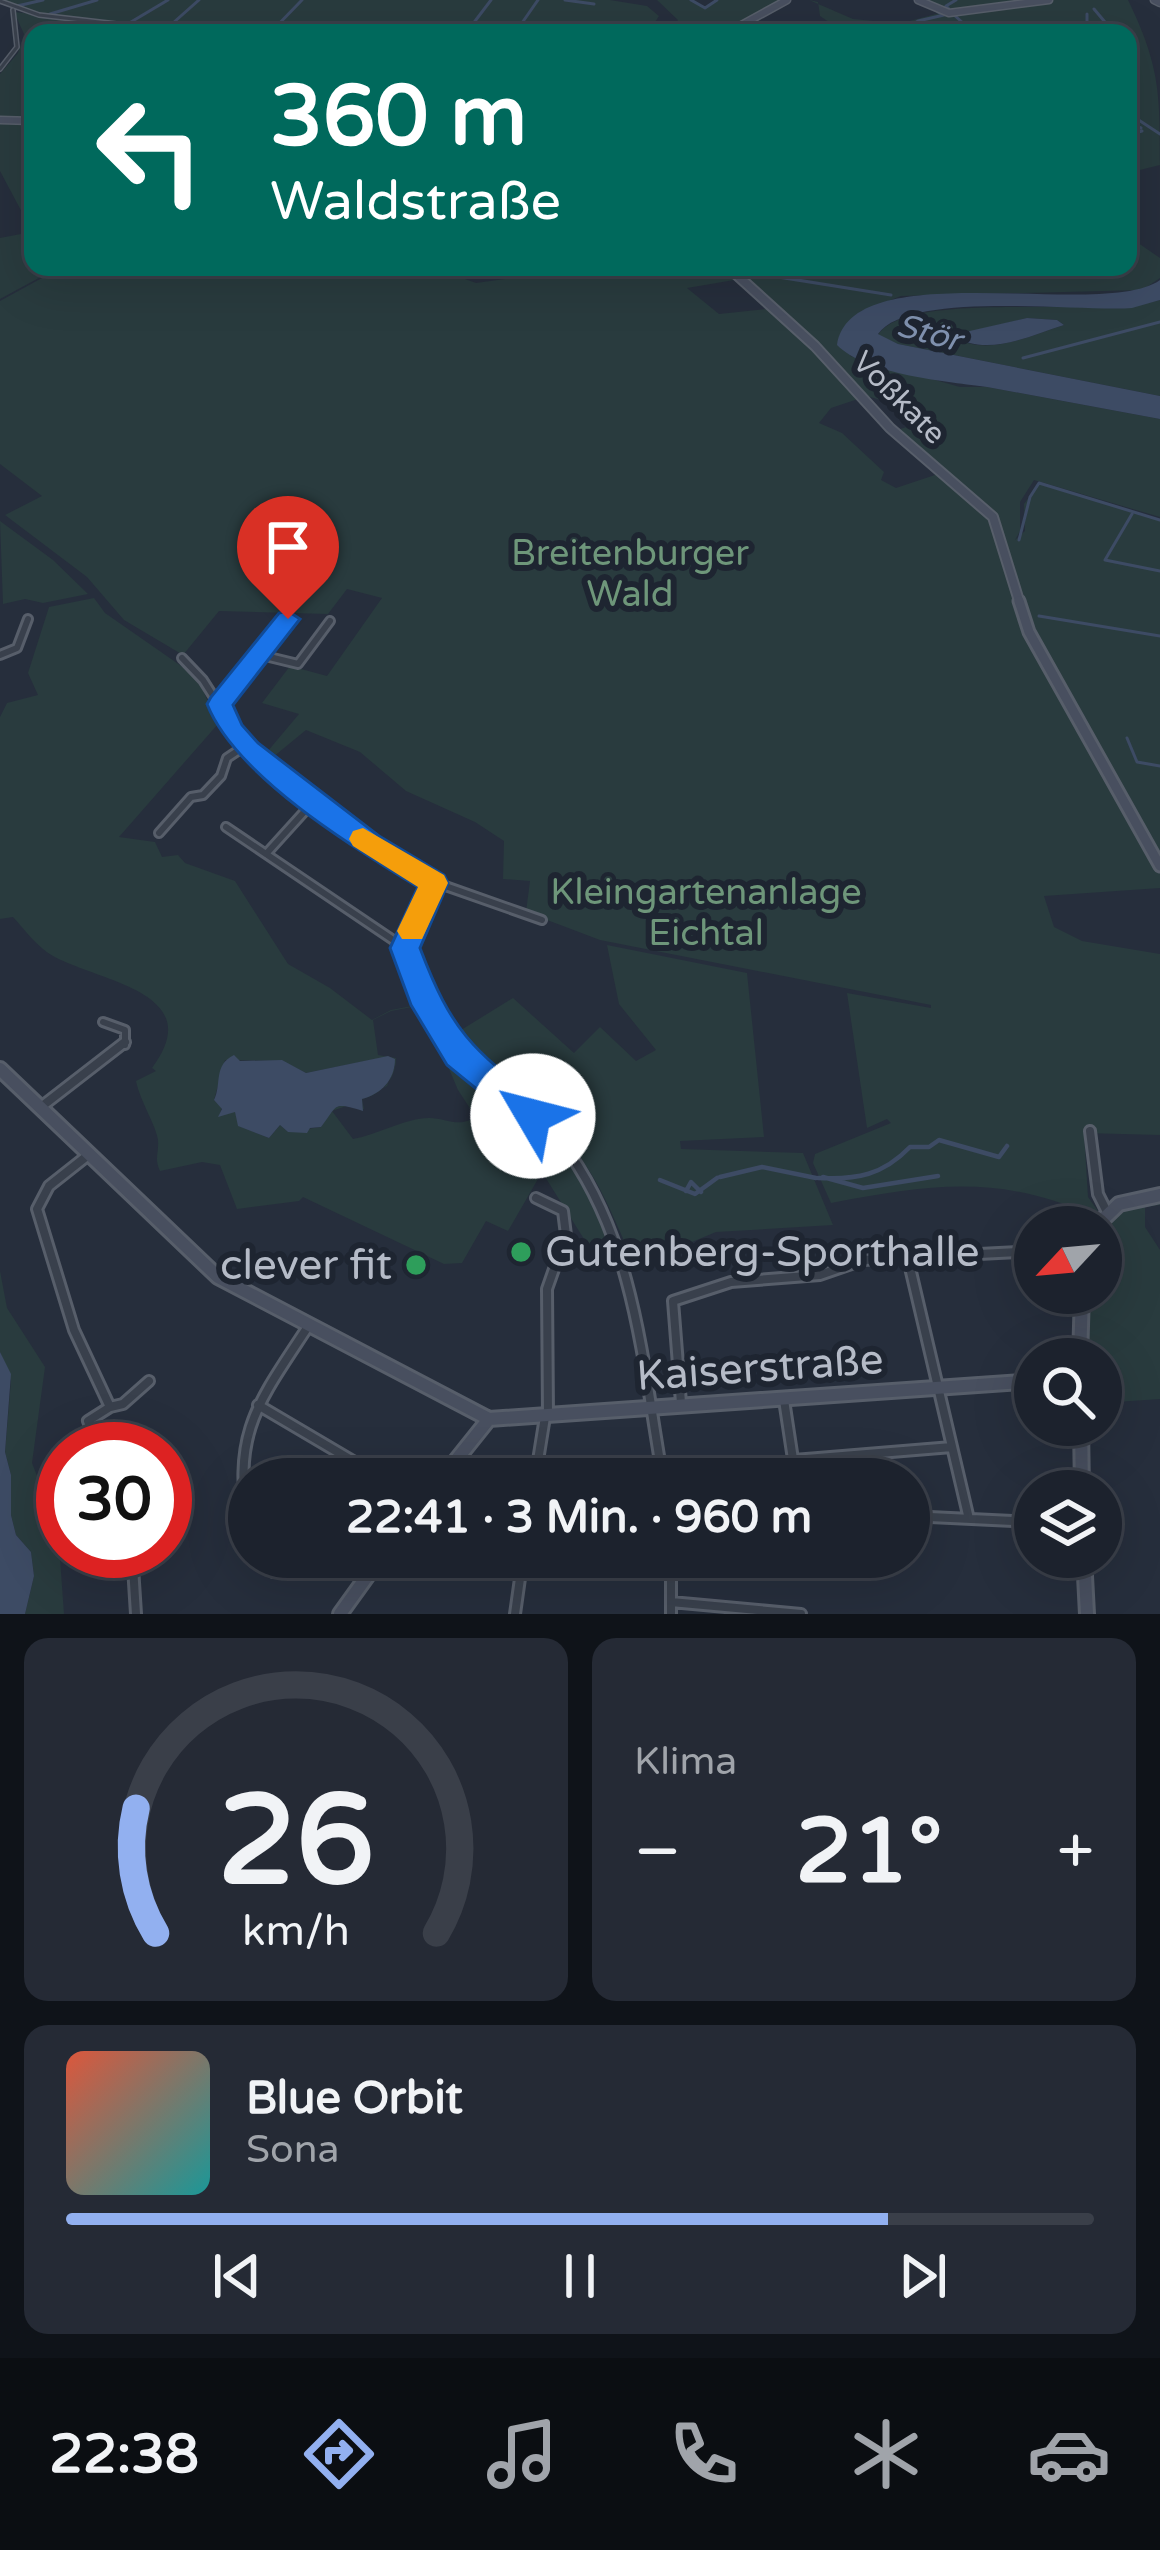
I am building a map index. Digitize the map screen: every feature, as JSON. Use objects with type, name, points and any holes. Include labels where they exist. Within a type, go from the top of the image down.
[{"type":"main road","points":[[743,24],[787,0]]},
{"type":"main road","points":[[918,0],[949,13],[1049,0]]},
{"type":"main road","name":"Voßkate","points":[[737,276],[845,377],[886,424],[990,512],[1034,644],[1085,725],[1128,817],[1160,866]]},
{"type":"main road","points":[[0,1069],[218,1277],[489,1419],[457,1458]]},
{"type":"main road","points":[[1118,1206],[1160,1195]]},
{"type":"main road","name":"Kaiserstraße","points":[[489,1419],[1014,1384]]},
{"type":"main road","points":[[340,1614],[366,1578]]},
{"type":"main road","points":[[1085,1578],[1087,1614]]},
{"type":"street","points":[[0,2],[13,9],[126,24]]},
{"type":"street","points":[[0,69],[16,53],[21,36],[13,9]]},
{"type":"street","points":[[0,655],[17,648],[28,619]]},
{"type":"street","points":[[220,704],[288,619]]},
{"type":"street","points":[[261,655],[297,664],[330,621]]},
{"type":"street","points":[[182,658],[210,685],[230,729],[245,746],[380,851],[434,883],[542,920]]},
{"type":"street","points":[[159,833],[180,810],[192,808],[221,776],[227,758],[245,746]]},
{"type":"street","points":[[266,854],[314,801]]},
{"type":"street","points":[[226,827],[405,948],[440,1033],[481,1077],[511,1095],[568,1150],[595,1195],[626,1271],[659,1458]]},
{"type":"street","points":[[405,948],[434,883]]},
{"type":"street","points":[[41,1107],[126,1045],[128,1037],[121,1026],[103,1022]]},
{"type":"street","points":[[1090,1131],[1097,1153],[1097,1199],[1102,1206]]},
{"type":"street","points":[[90,1154],[49,1186],[37,1209],[74,1330],[110,1407]]},
{"type":"street","points":[[536,1198],[568,1218],[566,1240],[550,1271],[547,1415],[540,1458]]},
{"type":"street","points":[[682,1407],[673,1300],[736,1281],[820,1275],[863,1260],[1014,1252]]},
{"type":"street","points":[[907,1258],[969,1519]]},
{"type":"street","points":[[239,1458],[245,1426],[308,1325]]},
{"type":"street","points":[[88,1422],[123,1404],[149,1381]]},
{"type":"street","points":[[784,1400],[794,1458]]},
{"type":"street","points":[[258,1406],[348,1458]]},
{"type":"street","points":[[818,1458],[952,1447]]},
{"type":"street","points":[[930,1517],[1014,1521]]},
{"type":"street","points":[[133,1578],[136,1614]]},
{"type":"street","points":[[515,1614],[521,1578]]},
{"type":"street","points":[[671,1608],[801,1614]]},
{"type":"green space","points":[[0,0],[610,0],[647,6],[659,16],[654,24],[24,24],[24,34],[14,12],[34,14]]},
{"type":"green space","points":[[657,0],[691,0],[705,8],[718,0],[784,0],[742,24],[675,24],[678,20]]},
{"type":"green space","points":[[923,0],[1128,0],[1146,44],[1156,80],[1160,165],[1137,171],[1137,24],[898,24],[947,11]]},
{"type":"green space","points":[[818,4],[853,19],[885,24],[832,24],[820,16]]},
{"type":"green space","points":[[24,34],[24,120],[0,119],[0,74],[18,53]]},
{"type":"green space","points":[[0,122],[24,123],[24,216],[0,171]]},
{"type":"green space","points":[[24,233],[24,276],[42,276],[0,299],[0,238]]},
{"type":"green space","name":"Breitenburger Wald","points":[[1137,242],[1160,258],[1160,278],[1142,290],[901,296],[864,311],[850,356],[960,387],[987,387],[1160,419],[1160,517],[1034,480],[1020,502],[1020,531],[1015,540],[1025,531],[1024,504],[1039,484],[1160,520],[1160,888],[1044,896],[1054,927],[1082,941],[1160,954],[1160,1135],[1084,1133],[1088,1197],[1094,1206],[1069,1206],[1026,1193],[963,1187],[900,1191],[831,1203],[813,1163],[815,1154],[891,1123],[887,1119],[867,1128],[847,993],[931,1005],[600,940],[526,912],[530,881],[503,879],[504,841],[475,822],[406,791],[360,752],[306,730],[267,762],[262,758],[299,714],[262,703],[290,666],[327,676],[382,598],[347,589],[328,614],[219,611],[183,655],[124,620],[87,577],[5,515],[42,496],[0,464],[0,301],[46,276],[465,279],[476,283],[526,276],[1137,276]],"holes":[[[746,278],[775,308],[719,314],[687,288]],[[867,396],[894,404],[916,424],[897,430],[944,472],[896,488],[881,480],[884,472],[842,433],[819,423],[831,408]]]},
{"type":"green space","points":[[1160,300],[1160,396],[898,344],[878,335],[896,321],[926,312]],"holes":[[[1027,318],[1057,320],[1064,325],[993,345],[952,336]]]},
{"type":"green space","points":[[0,521],[53,560],[88,594],[43,603],[25,599],[3,604]]},
{"type":"green space","points":[[94,598],[105,613],[197,677],[218,724],[119,837],[155,842],[162,857],[178,855],[185,863],[235,881],[288,964],[372,1020],[391,1010],[423,1004],[461,1064],[511,1100],[558,1149],[584,1186],[612,1247],[594,1255],[542,1172],[508,1231],[486,1221],[462,1263],[444,1264],[303,1197],[237,1209],[220,1165],[202,1162],[160,1171],[157,1134],[136,1081],[156,1071],[152,1068],[166,1042],[167,1022],[158,1006],[142,993],[53,956],[13,917],[0,919],[0,717],[7,703],[38,695],[28,673],[49,607]],"holes":[[[422,1005],[458,1090],[475,1116],[459,1122],[420,1119],[353,1139],[332,1111],[349,1105],[363,1111],[348,1104],[333,1108],[321,1127],[288,1132],[280,1125],[269,1138],[239,1126],[235,1111],[219,1116],[222,1107],[214,1100],[225,1060],[282,1061],[306,1073],[381,1058],[395,1066],[396,1058],[378,1055],[373,1020]]]},
{"type":"green space","points":[[607,945],[747,973],[764,1137],[680,1141],[681,1149],[803,1153],[833,1225],[716,1232],[631,1263],[627,1250],[633,1248],[631,1242],[625,1243],[581,1159],[550,1125],[448,1038],[513,998],[574,1053],[600,1027],[636,1061],[656,1050],[619,1004]]},
{"type":"green space","points":[[1160,1201],[1160,1205],[1145,1207],[1145,1227],[1160,1250],[1160,1399],[1122,1402],[1122,1338],[1087,1338],[1087,1314],[1122,1314],[1122,1213]]},
{"type":"green space","points":[[0,1271],[7,1308],[45,1367],[32,1463],[36,1473],[36,1578],[61,1578],[64,1614],[25,1614],[34,1576],[31,1552],[16,1535],[11,1515],[11,1475],[5,1452],[11,1381],[0,1352]]},
{"type":"water","points":[[1160,280],[1160,300],[1132,308],[958,307],[896,320],[878,334],[898,344],[1160,396],[1160,419],[909,375],[868,364],[837,345],[853,317],[885,301],[930,294],[1130,291]]},
{"type":"water","points":[[1027,318],[1057,320],[1064,325],[993,345],[965,342],[952,335]]},
{"type":"water","points":[[234,1055],[240,1061],[282,1060],[306,1073],[388,1056],[395,1059],[386,1085],[362,1099],[363,1111],[340,1106],[321,1127],[307,1133],[288,1132],[280,1125],[269,1138],[238,1126],[235,1112],[218,1117],[222,1109],[214,1100],[221,1069]]},
{"type":"water","points":[[0,1352],[11,1374],[5,1452],[11,1475],[11,1515],[16,1535],[31,1552],[34,1576],[25,1614],[0,1614]]},
{"type":"waterway","points":[[17,6],[43,0]]},
{"type":"waterway","points":[[50,14],[97,0]]},
{"type":"waterway","points":[[131,22],[168,0]]},
{"type":"waterway","points":[[173,23],[199,0]]},
{"type":"waterway","points":[[279,24],[302,0]]},
{"type":"waterway","points":[[473,24],[491,0]]},
{"type":"waterway","points":[[521,24],[538,0]]},
{"type":"waterway","points":[[565,0],[594,4]]},
{"type":"waterway","points":[[691,0],[705,8],[717,0]]},
{"type":"waterway","points":[[949,9],[946,6],[956,0]]},
{"type":"waterway","points":[[1094,9],[1107,24]]},
{"type":"waterway","points":[[913,24],[944,15],[938,12]]},
{"type":"waterway","points":[[953,14],[964,24]]},
{"type":"waterway","points":[[1084,24],[1087,14]]},
{"type":"waterway","points":[[1137,119],[1160,134]]},
{"type":"waterway","points":[[1137,126],[1141,128]]},
{"type":"waterway","points":[[1137,132],[1142,131]]},
{"type":"waterway","name":"Stör","points":[[772,276],[891,295]]},
{"type":"waterway","points":[[1023,358],[1160,322]]},
{"type":"waterway","points":[[1019,540],[1030,497],[1039,483],[1160,520]]},
{"type":"waterway","points":[[1132,514],[1105,560],[1160,571]]},
{"type":"waterway","points":[[1039,616],[1160,636]]},
{"type":"waterway","points":[[1127,738],[1137,762],[1160,766]]},
{"type":"waterway","points":[[827,1178],[868,1174],[910,1147],[929,1147],[939,1140],[999,1157],[1007,1146]]},
{"type":"waterway","points":[[720,1177],[762,1167],[816,1178]]},
{"type":"waterway","points":[[827,1178],[863,1188],[938,1176]]},
{"type":"waterway","points":[[700,1191],[717,1178]]},
{"type":"waterway","points":[[818,1178],[827,1178]]},
{"type":"waterway","points":[[660,1180],[686,1191]]},
{"type":"waterway","points":[[686,1191],[691,1182],[700,1191]]},
{"type":"waterway","points":[[686,1191],[700,1191]]},
{"type":"slow traffic","points":[[363,839],[434,883],[412,931]]},
{"type":"place","name":"Gutenberg-Sporthalle","points":[[521,1252]]},
{"type":"place","name":"clever fit","points":[[416,1265]]},
{"type":"route","points":[[288,619],[220,704],[230,729],[249,750],[370,844],[434,883],[405,948],[427,1005],[440,1033],[458,1055],[533,1116]]},
{"type":"park label","name":"Kleingartenanlage Eichtal","points":[[706,912]]}]
